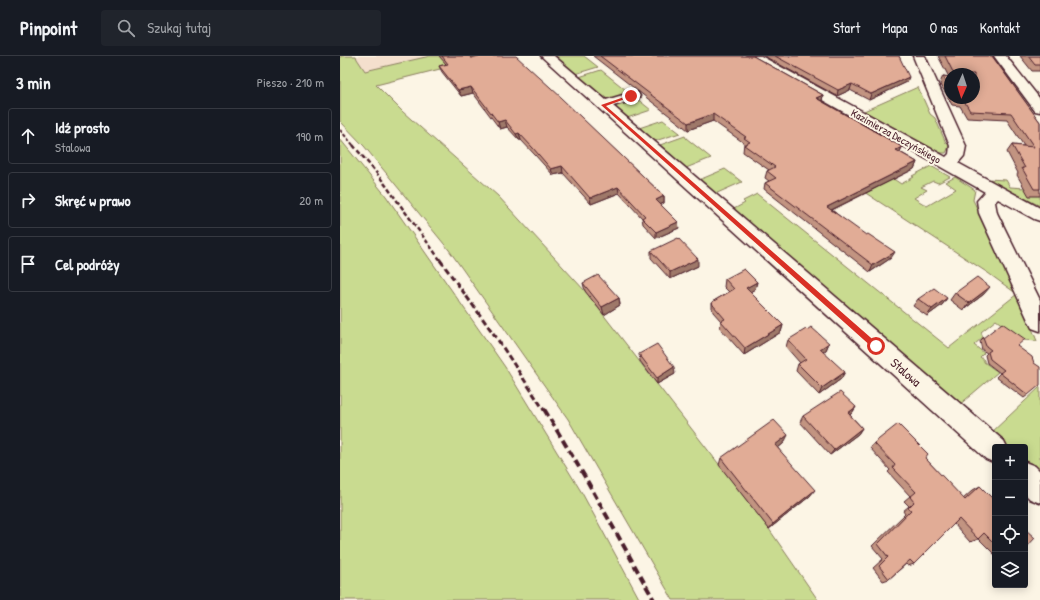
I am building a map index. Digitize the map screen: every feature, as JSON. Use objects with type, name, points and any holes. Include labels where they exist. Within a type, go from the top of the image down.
[{"type":"street","name":"Stalowa","points":[[547,56],[992,447]]},
{"type":"street","name":"Kazimierza Deczyńskiego","points":[[752,56],[1040,215]]},
{"type":"street","points":[[918,56],[958,146],[956,156],[947,164]]},
{"type":"street","points":[[1000,56],[1040,108]]},
{"type":"street","points":[[603,105],[633,96]]},
{"type":"street","points":[[996,191],[986,201],[988,213],[1040,322]]},
{"type":"street","points":[[1028,479],[1040,490]]},
{"type":"shaded area","points":[[356,56],[430,56],[365,71]]},
{"type":"green space","points":[[340,56],[356,56],[365,71],[430,56],[492,56],[376,85],[403,112],[498,196],[585,291],[769,529],[818,600],[673,600],[568,419],[449,250],[364,146],[340,121]]},
{"type":"green space","points":[[555,56],[584,56],[598,67],[575,74]]},
{"type":"green space","points":[[601,70],[651,110],[627,118],[579,77]]},
{"type":"green space","points":[[918,87],[930,114],[935,118],[946,143],[950,144],[946,153],[941,153],[864,111]]},
{"type":"green space","points":[[663,120],[680,133],[655,141],[639,128]]},
{"type":"green space","points":[[685,136],[711,158],[686,168],[660,145]]},
{"type":"green space","points":[[340,139],[386,196],[505,367],[582,493],[640,600],[340,600]]},
{"type":"green space","points":[[931,166],[950,177],[938,183],[933,181],[921,187],[927,190],[914,198],[927,206],[956,189],[946,182],[955,177],[975,190],[973,200],[1018,294],[1037,341],[1023,340],[996,320],[981,332],[983,337],[974,345],[984,353],[980,357],[984,360],[984,362],[998,372],[958,406],[732,210],[745,203],[743,201],[757,194],[949,348],[1017,294],[988,273],[858,188],[892,178],[901,184],[914,177],[912,176]]},
{"type":"green space","points":[[725,169],[742,182],[715,194],[699,180]]},
{"type":"green space","points":[[987,179],[1006,180],[1010,187],[1025,188],[1040,196],[1040,206]]},
{"type":"green space","points":[[1040,387],[1040,475],[1028,465],[1028,444],[1004,444],[991,433]]},
{"type":"building","points":[[442,56],[469,56],[471,58],[479,56],[516,56],[664,196],[656,200],[678,222],[656,232],[642,218],[645,216],[618,187],[590,198],[562,166],[551,169],[519,133],[516,134],[505,120],[498,122],[471,87],[458,90],[439,66],[448,64]]},
{"type":"building","points":[[600,56],[753,56],[823,95],[816,98],[902,147],[896,150],[917,162],[827,207],[866,235],[868,234],[895,252],[873,265],[765,183],[776,178],[767,171],[775,167],[744,145],[750,142],[744,138],[746,137],[713,114],[688,123]]},
{"type":"building","points":[[775,56],[899,56],[909,77],[871,94],[852,84],[838,90]]},
{"type":"building","points":[[945,56],[992,56],[1040,122],[1040,189],[1034,189],[1022,168],[1025,168],[1012,145],[1034,147],[1011,113],[970,111],[966,104],[980,104],[980,68],[951,68]]},
{"type":"building","points":[[1028,56],[1040,56],[1040,65],[1035,65]]},
{"type":"building","points":[[678,238],[698,259],[670,272],[651,251]]},
{"type":"building","points":[[744,269],[757,282],[746,288],[783,325],[745,348],[721,321],[725,319],[712,302],[734,289],[725,279]]},
{"type":"building","points":[[598,275],[619,298],[602,307],[583,283]]},
{"type":"building","points":[[977,277],[990,287],[969,303],[955,293]]},
{"type":"building","points":[[934,288],[947,298],[932,309],[918,299]]},
{"type":"building","points":[[1002,323],[1025,339],[1017,346],[1032,357],[1034,363],[1040,367],[1040,385],[1028,395],[1000,373],[1004,370],[990,359],[988,352],[991,350],[986,346],[983,338]]},
{"type":"building","points":[[811,327],[829,343],[820,349],[845,372],[822,388],[798,364],[806,359],[788,340]]},
{"type":"building","points":[[657,344],[674,367],[657,378],[639,354]]},
{"type":"building","points":[[840,392],[856,407],[848,413],[862,428],[834,450],[803,416]]},
{"type":"building","points":[[774,420],[788,435],[775,445],[815,490],[773,524],[721,458]]},
{"type":"building","points":[[898,424],[928,454],[925,458],[965,500],[980,486],[992,498],[992,541],[984,533],[978,539],[959,519],[914,564],[910,560],[889,579],[879,566],[888,557],[878,544],[911,510],[908,508],[914,502],[910,497],[916,492],[893,468],[895,465],[874,443]]},
{"type":"building","points":[[1028,532],[1035,538],[1028,546]]},
{"type":"railway","points":[[340,130],[354,146]]},
{"type":"railway","points":[[353,145],[379,176],[441,261]]},
{"type":"railway","points":[[440,260],[496,337],[544,410]]},
{"type":"railway","points":[[544,409],[585,477],[654,600]]},
{"type":"route","points":[[631,96],[603,105],[876,346]]}]
